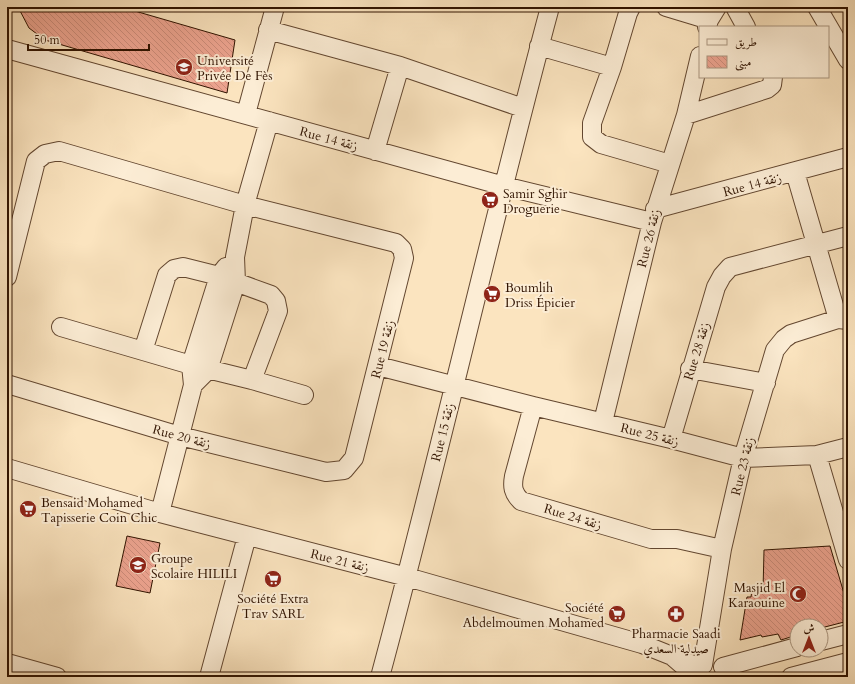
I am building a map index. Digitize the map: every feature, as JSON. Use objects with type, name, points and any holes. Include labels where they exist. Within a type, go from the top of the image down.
[{"type":"street","points":[[246,114],[275,7]]},
{"type":"street","points":[[504,186],[550,7]]},
{"type":"street","points":[[631,7],[612,68],[592,123],[592,137],[601,144],[670,164]]},
{"type":"street","points":[[666,7],[711,18]]},
{"type":"street","points":[[735,7],[745,26]]},
{"type":"street","points":[[818,7],[829,26]]},
{"type":"street","points":[[829,26],[848,60]]},
{"type":"street","points":[[268,30],[400,66],[523,108]]},
{"type":"street","points":[[539,46],[612,68]]},
{"type":"street","name":"Rue 14 زنقة","points":[[7,48],[504,186],[653,216],[848,157]]},
{"type":"street","name":"Rue 26 زنقة","points":[[603,422],[653,216],[686,115],[699,60]]},
{"type":"street","points":[[376,151],[400,66]]},
{"type":"street","points":[[686,115],[767,89],[772,85],[773,78]]},
{"type":"street","points":[[160,513],[192,385],[236,282],[235,257],[245,205],[269,121]]},
{"type":"street","points":[[8,269],[36,160],[45,154],[59,151],[245,205]]},
{"type":"street","points":[[795,172],[817,245],[843,319]]},
{"type":"street","name":"Rue 15 زنقة","points":[[380,677],[407,577],[504,186]]},
{"type":"street","name":"Rue 19 زنقة","points":[[245,205],[396,243],[402,249],[404,258],[354,458]]},
{"type":"street","points":[[817,245],[848,236]]},
{"type":"street","name":"Rue 28 زنقة","points":[[671,438],[690,369],[716,287],[722,276],[730,267],[817,245]]},
{"type":"street","points":[[200,367],[219,276],[235,257]]},
{"type":"street","points":[[143,351],[167,275],[174,269],[183,267],[219,276],[271,295],[276,301],[278,311],[252,380]]},
{"type":"street","name":"Rue 23 زنقة","points":[[698,671],[722,549],[743,458],[775,350],[784,339],[791,334],[843,319]]},
{"type":"street","points":[[61,327],[304,395]]},
{"type":"street","points":[[378,366],[454,386]]},
{"type":"street","points":[[690,369],[766,383]]},
{"type":"street","name":"Rue 20 زنقة","points":[[7,384],[180,436],[326,472],[344,470],[354,458]]},
{"type":"street","name":"Rue 25 زنقة","points":[[454,386],[671,438],[743,458],[817,455],[848,447]]},
{"type":"street","name":"Rue 24 زنقة","points":[[533,406],[512,486],[515,495],[522,501],[651,539],[677,539],[722,549]]},
{"type":"street","points":[[817,455],[844,526],[848,560]]},
{"type":"street","name":"Rue 21 زنقة","points":[[7,468],[160,513],[407,577],[642,644],[672,656],[698,671]]},
{"type":"street","points":[[209,677],[247,536]]},
{"type":"street","points":[[829,639],[848,634]]},
{"type":"street","points":[[698,671],[710,664],[727,672],[789,650]]},
{"type":"street","points":[[791,677],[848,662]]},
{"type":"street","points":[[7,663],[57,677]]},
{"type":"building","name":"Université Privée De Fès","points":[[18,7],[121,7],[235,40],[227,93],[45,40],[29,28]]},
{"type":"building","name":"Groupe Scolaire HILILI","points":[[127,536],[160,543],[150,593],[116,586]]},
{"type":"building","name":"Masjid El Karaouine","points":[[830,546],[848,607],[848,621],[829,626],[829,618],[789,618],[789,638],[781,640],[778,634],[762,637],[761,635],[740,640],[747,597],[751,597],[752,590],[763,591],[764,550]]},
{"type":"place","name":"Université Privée De Fès","points":[[184,67]]},
{"type":"place","name":"Samir Sghir Droguerie","points":[[490,200]]},
{"type":"place","name":"Boumlih Driss Épicier","points":[[492,294]]},
{"type":"place","name":"Bensaid Mohamed Tapisserie Coin Chic","points":[[28,509]]},
{"type":"place","name":"Groupe Scolaire HILILI","points":[[138,565]]},
{"type":"place","name":"Société Extra Trav SARL","points":[[273,579]]},
{"type":"place","name":"Masjid El Karaouine","points":[[798,594]]},
{"type":"place","name":"Société Abdelmoumen Mohamed","points":[[617,614]]},
{"type":"place","name":"Pharmacie Saadi صيدلية السعدي","points":[[676,614]]}]
